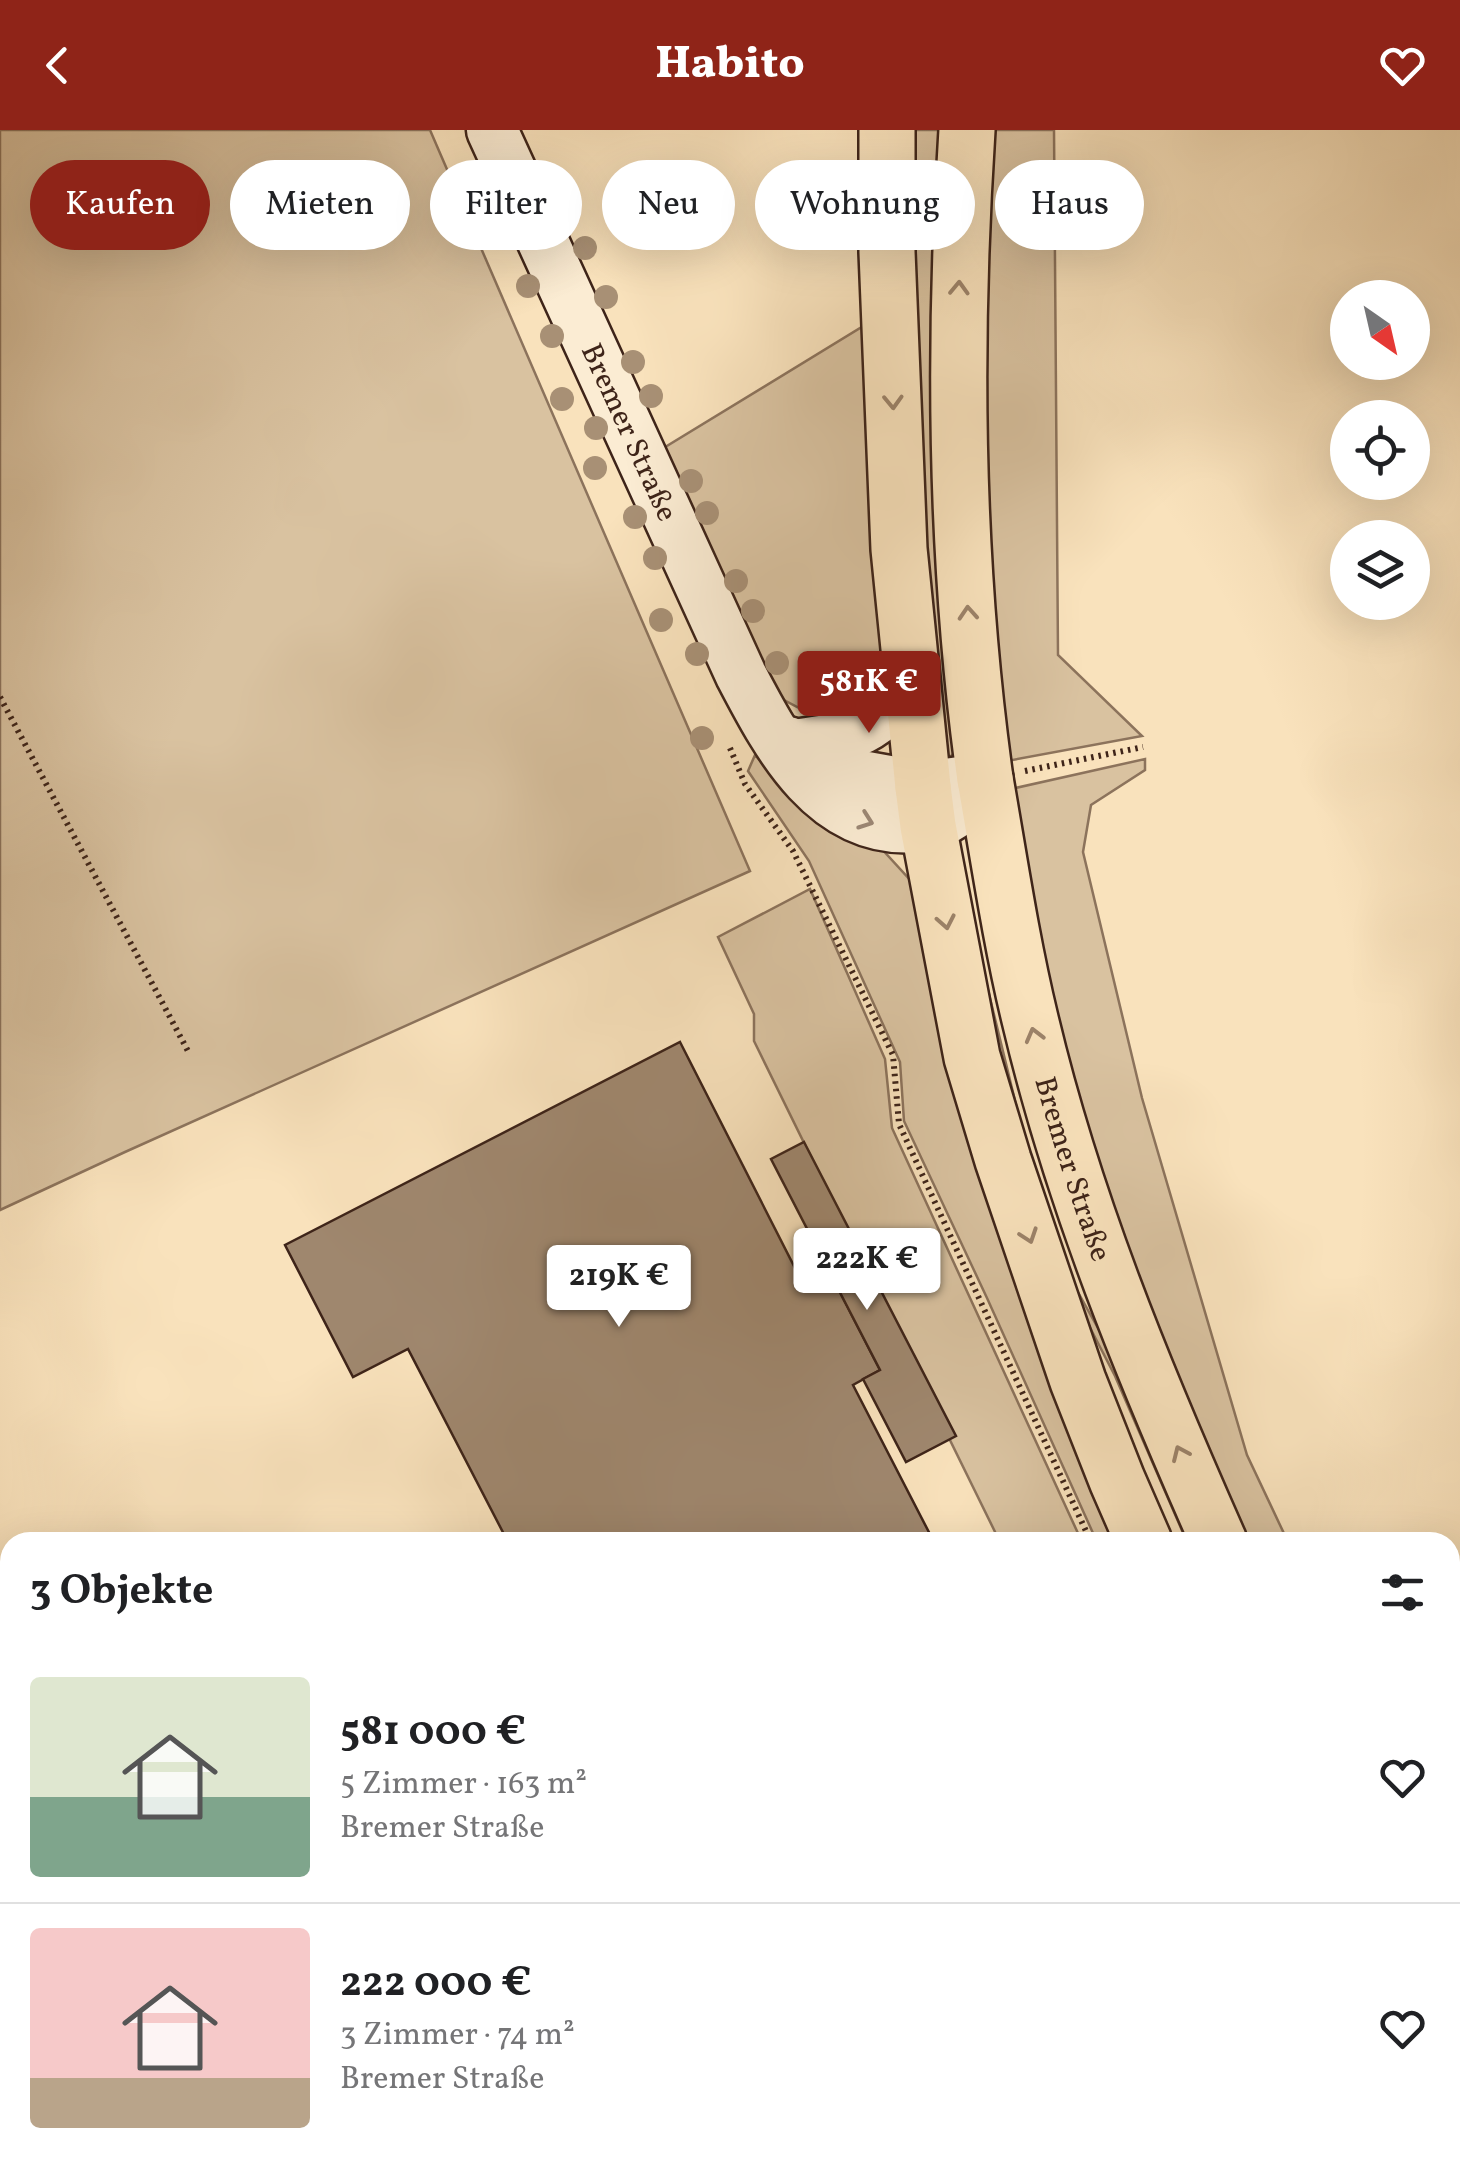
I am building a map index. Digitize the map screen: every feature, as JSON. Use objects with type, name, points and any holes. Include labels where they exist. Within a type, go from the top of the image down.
[{"type":"main road","name":"Bremer Straße","points":[[492,130],[742,675],[782,739]]},
{"type":"main road","name":"Bremer Straße","points":[[887,130],[887,252],[898,529],[926,806],[972,1057],[1078,1381],[1140,1532]]},
{"type":"main road","name":"Bremer Straße","points":[[967,130],[959,300],[960,483],[972,666],[985,779],[1029,1018],[1063,1141],[1110,1280],[1166,1424],[1215,1532]]},
{"type":"main road","points":[[782,739],[839,739],[852,734],[883,714],[912,677]]},
{"type":"main road","points":[[782,739],[821,761],[926,806],[985,779]]},
{"type":"path","points":[[0,697],[189,1053]]},
{"type":"path","points":[[985,779],[1144,748]]},
{"type":"path","points":[[746,784],[793,851],[893,1055],[899,1124],[1086,1532]]},
{"type":"shaded area","points":[[0,130],[430,130],[443,160],[430,160],[430,250],[482,250],[750,871],[0,1210]]},
{"type":"shaded area","points":[[908,130],[948,130],[948,160],[909,160]]},
{"type":"shaded area","points":[[989,130],[1054,130],[1054,160],[995,160],[995,250],[1055,250],[1058,655],[1142,736],[1007,761],[984,453]]},
{"type":"shaded area","points":[[913,250],[950,250],[956,752],[947,759],[933,703]]},
{"type":"shaded area","points":[[870,322],[889,655],[883,683],[867,704],[828,718],[784,700],[758,664],[662,449]]},
{"type":"shaded area","points":[[755,755],[796,801],[879,846],[911,881],[1118,1532],[1092,1532],[904,1121],[900,1062],[809,861],[748,771]]},
{"type":"shaded area","points":[[1145,759],[1145,770],[1091,805],[1083,852],[1142,1098],[1247,1455],[1283,1532],[1236,1532],[1184,1416],[1071,1093],[1011,789]]},
{"type":"shaded area","points":[[810,889],[885,1059],[892,1128],[1077,1532],[995,1532],[754,1041],[754,1014],[718,937]]},
{"type":"shaded area","points":[[978,949],[1019,1117],[1056,1241],[1074,1285],[1114,1357],[1193,1532],[1183,1532],[1115,1376],[1053,1256],[988,1020]]},
{"type":"building","points":[[680,1042],[795,1268],[821,1255],[880,1370],[853,1385],[929,1532],[503,1532],[408,1349],[353,1377],[285,1245]]},
{"type":"building","points":[[804,1142],[956,1436],[906,1462],[863,1379],[880,1370],[771,1159]]}]
